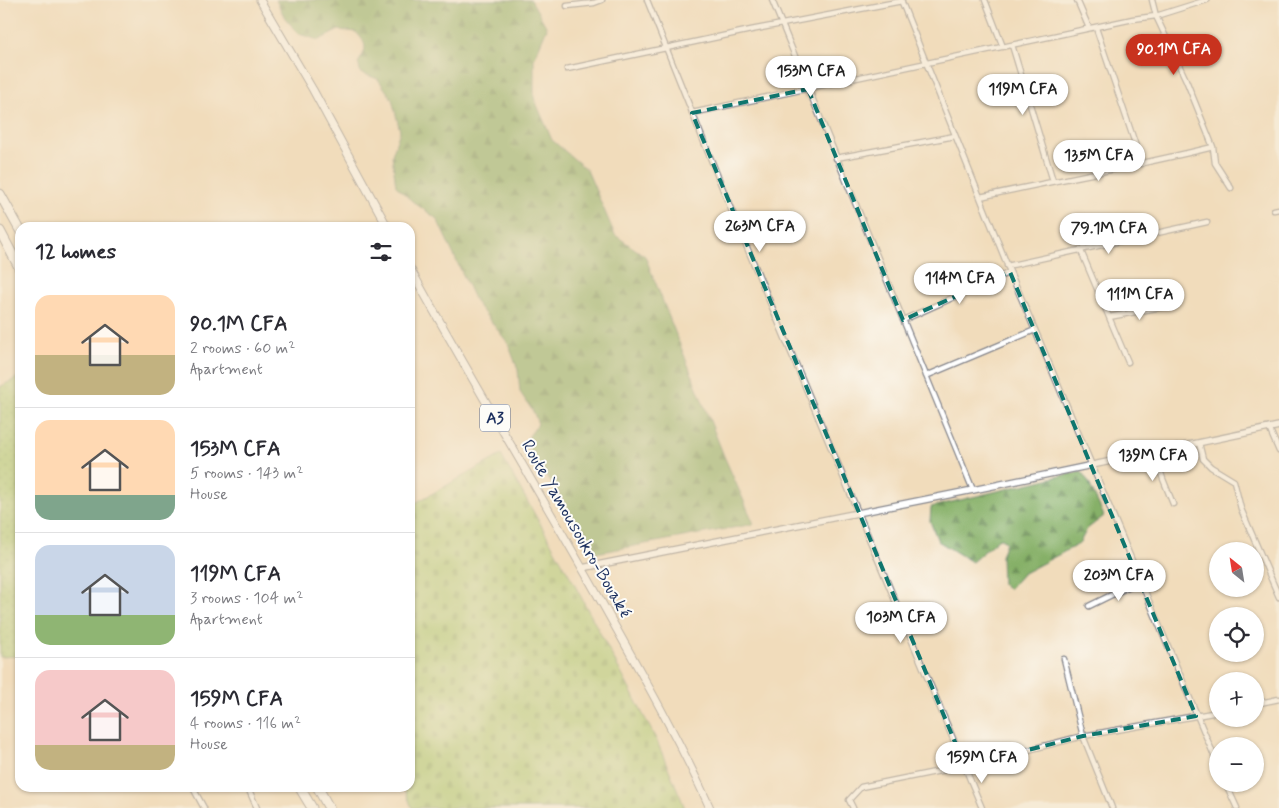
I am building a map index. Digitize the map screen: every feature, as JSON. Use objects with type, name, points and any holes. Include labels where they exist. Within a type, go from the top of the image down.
[{"type":"highway","points":[[0,194],[16,222]]},
{"type":"highway","points":[[0,231],[15,260]]},
{"type":"highway","points":[[302,792],[312,808]]},
{"type":"highway","points":[[320,792],[329,808]]},
{"type":"main road","points":[[260,0],[313,90],[385,222]]},
{"type":"main road","name":"Route Yamousoukro-Bouaké","points":[[415,277],[663,713],[710,808]]},
{"type":"street","points":[[566,6],[594,3],[602,0]]},
{"type":"street","points":[[647,0],[857,513],[982,808]]},
{"type":"street","points":[[772,0],[973,490]]},
{"type":"street","points":[[985,0],[1002,47]]},
{"type":"street","points":[[1077,0],[1089,28]]},
{"type":"street","points":[[1152,0],[1156,16],[1186,80],[1212,148],[1215,162],[1231,188]]},
{"type":"street","points":[[692,113],[1089,28],[1156,16],[1207,0]]},
{"type":"street","points":[[568,70],[752,30],[901,1],[1007,266],[1036,330],[1209,745]]},
{"type":"street","points":[[1096,28],[1142,164]]},
{"type":"street","points":[[1012,45],[1053,181]]},
{"type":"street","points":[[836,158],[956,136]]},
{"type":"street","points":[[980,197],[1212,148]]},
{"type":"street","points":[[1007,266],[1207,222]]},
{"type":"street","points":[[1081,251],[1128,362]]},
{"type":"street","points":[[903,320],[1010,272]]},
{"type":"street","points":[[1109,317],[1167,306]]},
{"type":"street","points":[[926,376],[1036,330]]},
{"type":"street","points":[[582,568],[973,490],[1279,426]]},
{"type":"street","points":[[1269,428],[1279,451]]},
{"type":"street","points":[[1199,443],[1204,459],[1211,466],[1234,481],[1241,509],[1279,597]]},
{"type":"street","points":[[1154,452],[1173,504]]},
{"type":"street","points":[[1089,606],[1140,581]]},
{"type":"street","points":[[1064,659],[1083,736],[1112,808]]},
{"type":"street","points":[[1264,702],[1279,699]]},
{"type":"street","points":[[852,808],[849,800],[861,787],[965,766],[1083,736],[1209,714]]},
{"type":"street","points":[[194,792],[204,808]]},
{"type":"street","points":[[250,792],[257,808]]},
{"type":"street","points":[[1230,792],[1237,808]]},
{"type":"highlighted area","points":[[808,89],[903,320],[1010,272],[1196,716],[1083,736],[965,766],[692,113]]},
{"type":"green space","points":[[276,0],[531,0],[547,28],[534,59],[534,98],[552,140],[587,170],[615,235],[645,256],[724,456],[754,524],[596,553],[552,483],[533,459],[527,444],[529,436],[538,424],[534,413],[520,392],[518,370],[508,343],[476,303],[437,219],[412,201],[396,186],[392,155],[400,131],[392,99],[378,79],[361,73],[358,63],[365,47],[363,40],[356,32],[339,30],[319,40],[299,34],[285,18]]},
{"type":"green space","points":[[15,379],[15,656],[0,657],[0,387]]},
{"type":"green space","points":[[501,455],[571,578],[656,739],[685,808],[412,808],[406,792],[415,792],[415,503]]},
{"type":"green space","points":[[1081,471],[1088,481],[1104,516],[1087,529],[1079,544],[1022,574],[1009,589],[1002,584],[1001,556],[1006,542],[999,538],[972,562],[938,541],[930,521],[931,507]]}]
